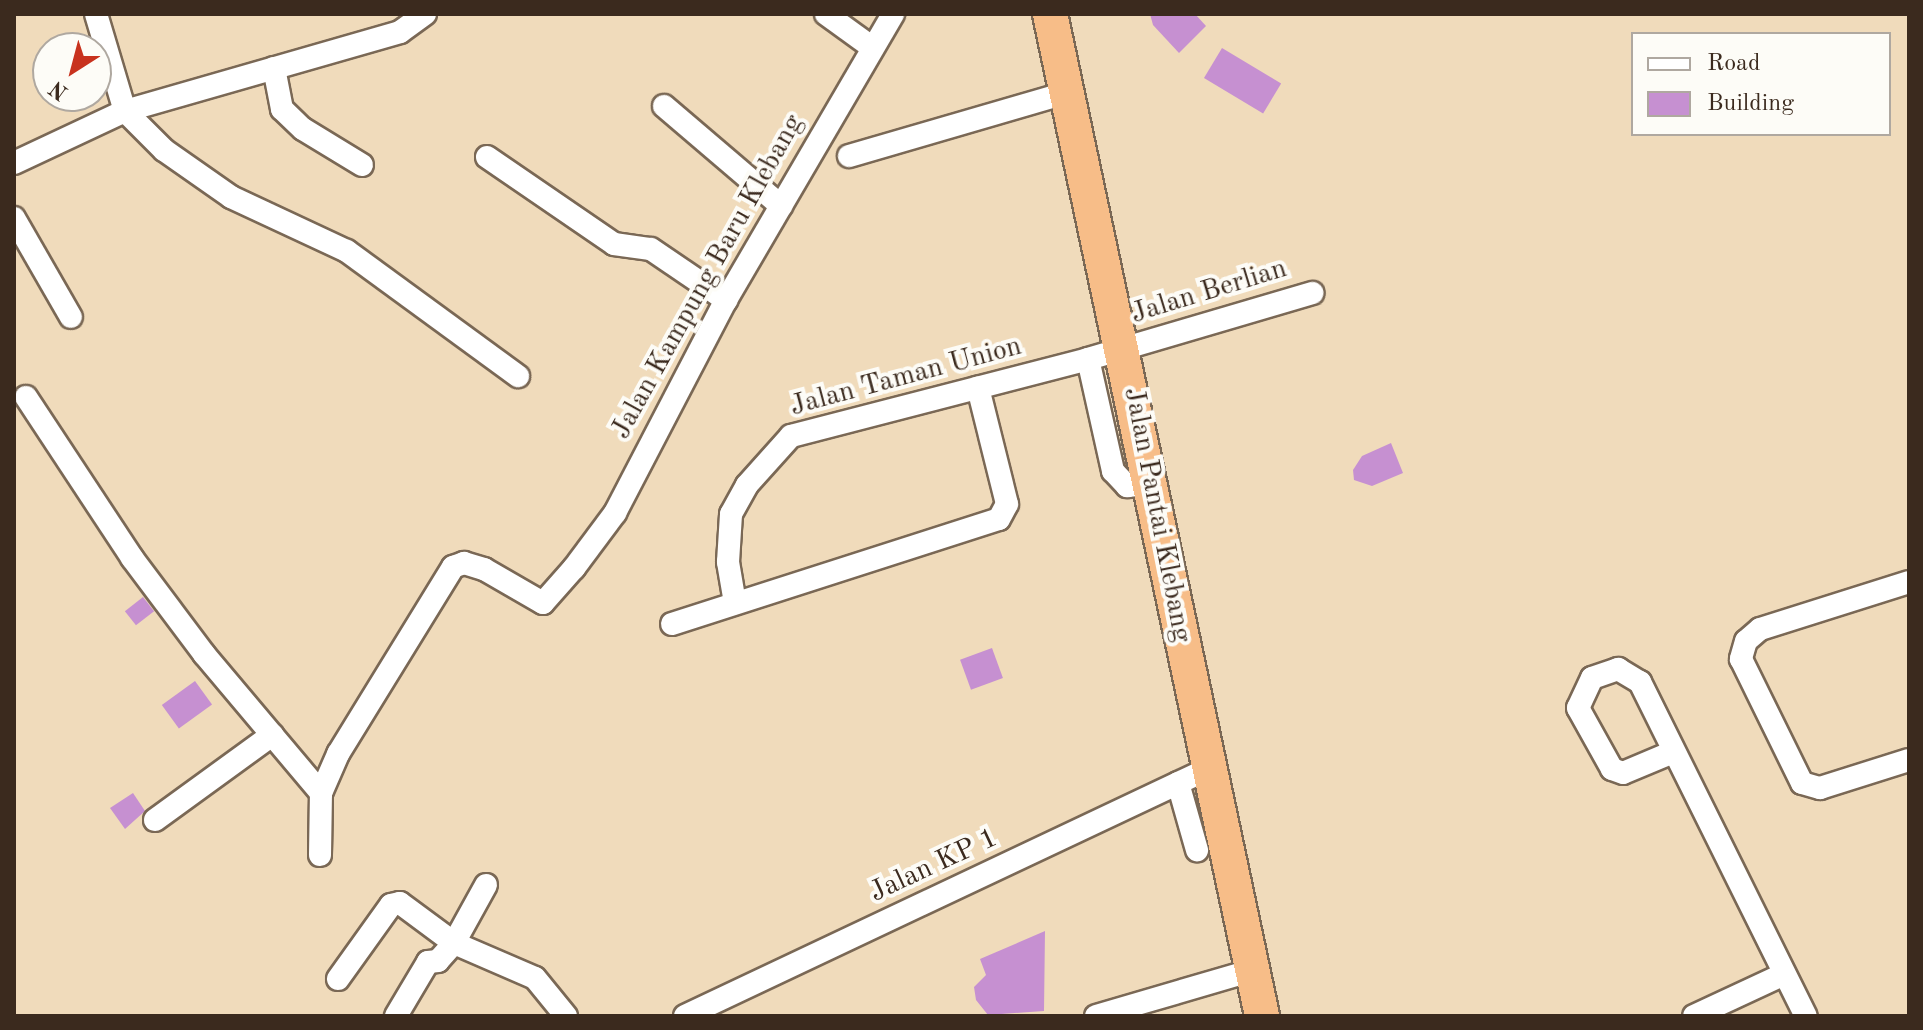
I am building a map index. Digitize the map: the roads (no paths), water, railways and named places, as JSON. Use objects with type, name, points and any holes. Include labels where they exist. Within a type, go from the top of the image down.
[{"type":"highway","name":"Jalan Pantai Klebang","points":[[1050,14],[1151,484],[1193,776],[1253,970],[1262,1016]]},
{"type":"street","points":[[96,14],[125,111],[203,181],[347,251],[518,376]]},
{"type":"street","points":[[14,163],[125,111],[400,32],[425,14]]},
{"type":"street","points":[[826,14],[870,46]]},
{"type":"street","name":"Jalan Kampung Baru Klebang","points":[[321,793],[338,754],[453,567],[464,563],[484,569],[543,603],[615,513],[726,300],[870,46],[893,14]]},
{"type":"street","points":[[274,68],[282,109],[303,129],[362,165]]},
{"type":"street","points":[[849,156],[1069,92]]},
{"type":"street","points":[[664,106],[781,206]]},
{"type":"street","points":[[487,157],[614,244],[651,249],[726,300]]},
{"type":"street","points":[[14,218],[71,317]]},
{"type":"street","name":"Jalan Berlian","points":[[1124,349],[1312,293]]},
{"type":"street","name":"Jalan Taman Union","points":[[735,603],[728,562],[731,514],[747,485],[791,436],[1124,349]]},
{"type":"street","points":[[1088,359],[1113,471],[1127,486],[1151,484]]},
{"type":"street","points":[[672,624],[999,519],[1007,504],[978,388]]},
{"type":"street","points":[[26,397],[132,558],[321,793],[320,855]]},
{"type":"street","points":[[1909,582],[1760,629],[1746,641],[1741,659],[1802,783],[1820,788],[1909,760]]},
{"type":"street","points":[[1673,752],[1623,773],[1612,769],[1578,708],[1592,678],[1610,669],[1634,676],[1673,752],[1784,974],[1806,1016]]},
{"type":"street","points":[[155,820],[272,735]]},
{"type":"street","points":[[1193,776],[1197,850]]},
{"type":"street","name":"Jalan KP 1","points":[[685,1016],[1193,776]]},
{"type":"street","points":[[396,1016],[428,962],[438,961],[454,943],[486,885]]},
{"type":"street","points":[[338,979],[394,902],[454,943],[535,978],[566,1016]]},
{"type":"street","points":[[1096,1016],[1253,970]]},
{"type":"street","points":[[1694,1016],[1784,974]]}]
